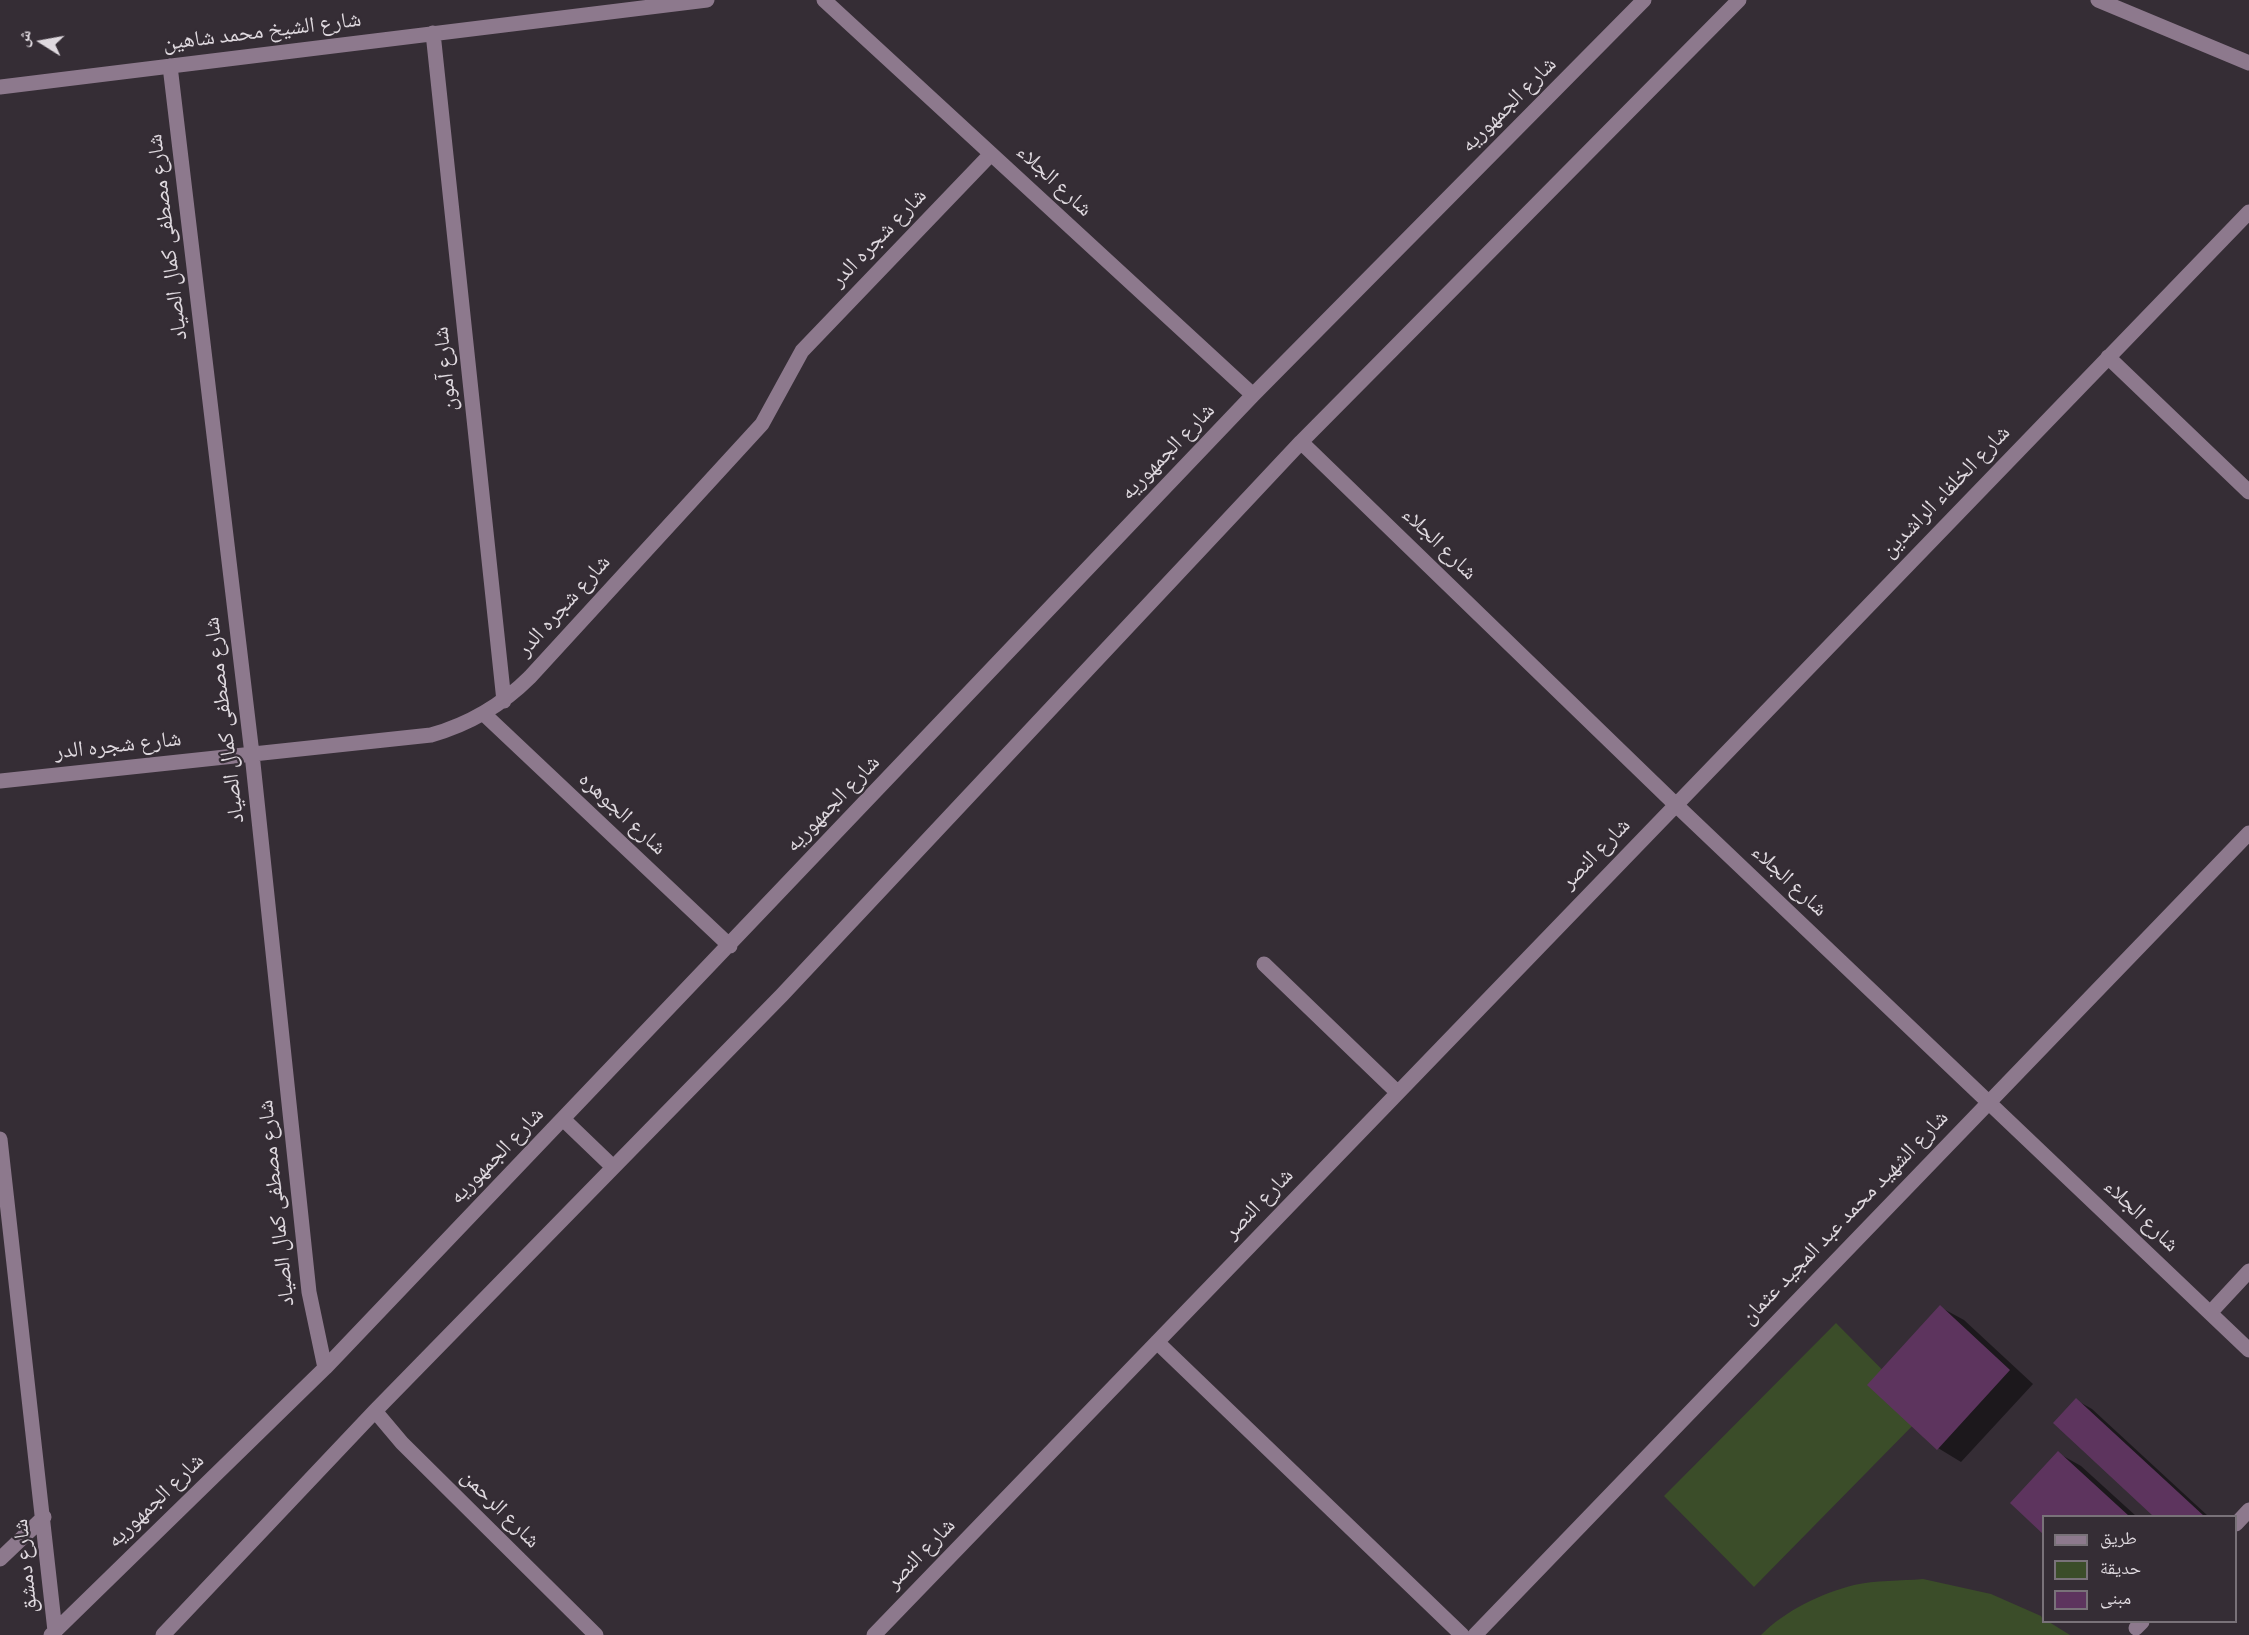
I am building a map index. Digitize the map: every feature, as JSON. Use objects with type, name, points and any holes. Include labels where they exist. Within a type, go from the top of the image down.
[{"type":"street","name":"شارع الشيخ محمد شاهين","points":[[0,87],[707,0]]},
{"type":"street","name":"شارع الجلاء","points":[[824,0],[1254,395]]},
{"type":"street","name":"شارع الجمهوريه","points":[[53,1633],[325,1368],[1254,395],[1644,0]]},
{"type":"street","points":[[163,1635],[375,1412],[782,995],[1301,441],[1739,0]]},
{"type":"street","points":[[2098,0],[2249,63]]},
{"type":"street","name":"شارع آمون","points":[[433,33],[504,701]]},
{"type":"street","name":"شارع مصطفى كمال الصياد","points":[[170,66],[252,754],[309,1292],[325,1368]]},
{"type":"street","name":"شارع شجره الدر","points":[[0,781],[431,735],[484,714],[504,701],[530,677],[762,424],[802,351],[991,154]]},
{"type":"street","name":"شارع الخلفاء الراشدين","points":[[1675,804],[2249,212]]},
{"type":"street","points":[[2108,357],[2249,492]]},
{"type":"street","name":"شارع الجلاء","points":[[1301,441],[1675,804],[2249,1350]]},
{"type":"street","name":"شارع الجوهره","points":[[484,714],[729,946]]},
{"type":"street","name":"شارع النصر","points":[[874,1635],[1675,804]]},
{"type":"street","name":"شارع الشهيد محمد عبد المجيد عثمان","points":[[1475,1635],[2249,833]]},
{"type":"street","points":[[1264,964],[1397,1092]]},
{"type":"street","points":[[563,1119],[613,1167]]},
{"type":"street","name":"شارع دمشق","points":[[0,1139],[44,1517],[53,1633]]},
{"type":"street","points":[[2210,1313],[2249,1271]]},
{"type":"street","points":[[1157,1341],[1462,1635]]},
{"type":"street","name":"شارع الرحمن","points":[[375,1412],[402,1443],[596,1635]]},
{"type":"street","points":[[2237,1522],[2249,1510]]},
{"type":"street","points":[[0,1559],[44,1517]]},
{"type":"green space","points":[[1836,1323],[1925,1413],[1754,1587],[1664,1496]]},
{"type":"green space","points":[[1923,1579],[1991,1594],[2041,1616],[2042,1623],[2051,1623],[2070,1635],[1761,1635],[1781,1618],[1816,1598],[1854,1585]]},
{"type":"building","points":[[1940,1305],[2010,1370],[1937,1450],[1867,1385]]},
{"type":"building","points":[[2076,1398],[2203,1515],[2152,1515],[2053,1423]]},
{"type":"building","points":[[2058,1451],[2128,1515],[2042,1515],[2042,1533],[2010,1503]]}]
